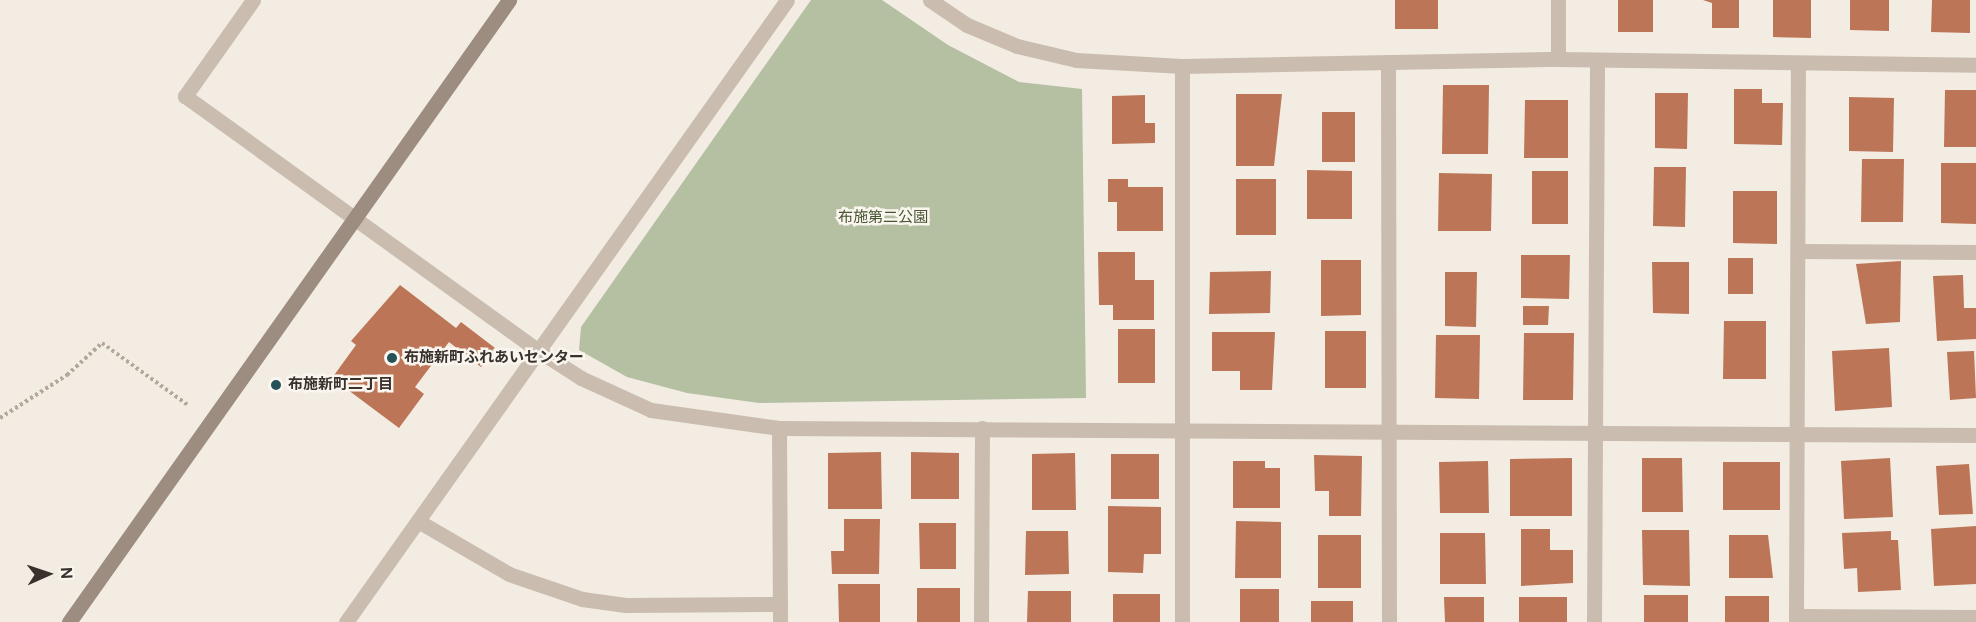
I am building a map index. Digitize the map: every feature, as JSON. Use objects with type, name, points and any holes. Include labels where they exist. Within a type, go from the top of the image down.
[{"type":"street","points":[[253,0],[185,96],[355,216],[539,351],[581,378],[651,410],[779,428],[1976,435]]},
{"type":"street","points":[[69,622],[509,0]]},
{"type":"street","points":[[346,622],[787,0]]},
{"type":"street","points":[[930,0],[967,25],[1017,46],[1076,60],[1182,66],[1558,59],[1598,63],[1976,65]]},
{"type":"street","points":[[1558,0],[1558,59]]},
{"type":"street","points":[[1388,62],[1389,622]]},
{"type":"street","points":[[1594,622],[1598,63]]},
{"type":"street","points":[[1798,63],[1796,619],[1976,617]]},
{"type":"street","points":[[1182,66],[1182,622]]},
{"type":"street","points":[[1797,251],[1976,252]]},
{"type":"street","points":[[779,428],[780,622]]},
{"type":"street","points":[[981,622],[982,428]]},
{"type":"street","points":[[418,521],[509,574],[582,599],[626,605],[780,604]]},
{"type":"path","points":[[0,418],[67,375],[102,343],[210,422]]},
{"type":"green space","name":"布施第二公園","points":[[811,0],[882,0],[948,45],[1019,82],[1082,89],[1086,398],[759,403],[687,393],[627,377],[579,350],[581,327]]},
{"type":"building","points":[[1395,0],[1438,0],[1438,29],[1395,29]]},
{"type":"building","points":[[1618,0],[1653,0],[1653,32],[1618,32]]},
{"type":"building","points":[[1703,0],[1739,0],[1739,28],[1712,28],[1712,3]]},
{"type":"building","points":[[1773,0],[1811,0],[1811,38],[1773,37]]},
{"type":"building","points":[[1850,0],[1889,0],[1889,31],[1850,30]]},
{"type":"building","points":[[1932,0],[1970,0],[1970,33],[1931,32]]},
{"type":"building","points":[[1443,85],[1489,85],[1488,154],[1442,154]]},
{"type":"building","points":[[1734,89],[1762,89],[1762,103],[1783,103],[1782,145],[1734,144]]},
{"type":"building","points":[[1945,90],[1976,90],[1976,147],[1944,147]]},
{"type":"building","points":[[1655,93],[1688,93],[1687,149],[1655,148]]},
{"type":"building","points":[[1236,94],[1282,94],[1274,166],[1236,166]]},
{"type":"building","points":[[1145,95],[1145,123],[1155,123],[1155,143],[1112,144],[1112,96]]},
{"type":"building","points":[[1849,97],[1894,98],[1893,152],[1849,151]]},
{"type":"building","points":[[1525,100],[1568,100],[1568,158],[1524,158]]},
{"type":"building","points":[[1322,112],[1355,112],[1355,162],[1322,162]]},
{"type":"building","points":[[1862,159],[1904,159],[1903,222],[1861,222]]},
{"type":"building","points":[[1941,163],[1976,163],[1976,224],[1941,223]]},
{"type":"building","points":[[1654,167],[1686,167],[1685,227],[1653,226]]},
{"type":"building","points":[[1307,170],[1352,171],[1352,219],[1307,219]]},
{"type":"building","points":[[1532,171],[1568,171],[1568,224],[1532,224]]},
{"type":"building","points":[[1439,173],[1492,174],[1491,231],[1438,231]]},
{"type":"building","points":[[1108,179],[1128,179],[1128,187],[1163,187],[1163,231],[1117,231],[1117,202],[1108,202]]},
{"type":"building","points":[[1236,179],[1276,179],[1276,235],[1236,235]]},
{"type":"building","points":[[1733,191],[1777,191],[1777,244],[1733,243]]},
{"type":"building","points":[[1098,252],[1135,252],[1135,280],[1154,280],[1154,320],[1113,320],[1113,305],[1099,305]]},
{"type":"building","points":[[1521,255],[1570,255],[1569,299],[1521,298]]},
{"type":"building","points":[[1728,258],[1753,258],[1753,294],[1728,294]]},
{"type":"building","points":[[1321,260],[1361,260],[1361,315],[1321,316]]},
{"type":"building","points":[[1901,261],[1900,322],[1866,324],[1856,264]]},
{"type":"building","points":[[1652,262],[1689,262],[1689,314],[1653,313]]},
{"type":"building","points":[[1271,271],[1270,313],[1209,314],[1210,272]]},
{"type":"building","points":[[1445,272],[1477,272],[1476,327],[1445,326]]},
{"type":"building","points":[[1963,275],[1964,308],[1976,308],[1976,339],[1937,341],[1933,276]]},
{"type":"building","name":"布施新町ふれあいセンター","points":[[400,285],[456,328],[461,322],[495,348],[481,367],[449,342],[415,387],[424,394],[399,428],[332,378],[356,345],[351,341]]},
{"type":"building","points":[[1523,306],[1549,306],[1548,325],[1523,325]]},
{"type":"building","points":[[1724,321],[1766,321],[1766,379],[1723,379]]},
{"type":"building","points":[[1118,329],[1155,329],[1155,383],[1118,383]]},
{"type":"building","points":[[1325,331],[1366,331],[1366,388],[1325,388]]},
{"type":"building","points":[[1212,332],[1275,332],[1272,390],[1240,390],[1240,371],[1212,371]]},
{"type":"building","points":[[1524,333],[1574,333],[1573,400],[1523,400]]},
{"type":"building","points":[[1436,335],[1480,335],[1479,399],[1435,398]]},
{"type":"building","points":[[1889,348],[1892,407],[1835,411],[1832,351]]},
{"type":"building","points":[[1974,351],[1976,398],[1950,400],[1947,352]]},
{"type":"building","points":[[881,452],[882,509],[828,509],[828,453]]},
{"type":"building","points":[[911,452],[959,453],[959,499],[911,499]]},
{"type":"building","points":[[1075,453],[1076,510],[1032,510],[1032,454]]},
{"type":"building","points":[[1111,454],[1159,454],[1159,499],[1111,499]]},
{"type":"building","points":[[1314,455],[1362,456],[1361,516],[1329,516],[1329,491],[1315,491]]},
{"type":"building","points":[[1572,458],[1572,516],[1510,516],[1510,459]]},
{"type":"building","points":[[1642,458],[1682,458],[1683,512],[1642,512]]},
{"type":"building","points":[[1890,458],[1893,517],[1844,519],[1841,461]]},
{"type":"building","points":[[1233,461],[1265,461],[1265,468],[1280,468],[1280,508],[1233,508]]},
{"type":"building","points":[[1488,461],[1489,513],[1440,513],[1439,462]]},
{"type":"building","points":[[1723,462],[1780,462],[1780,510],[1723,510]]},
{"type":"building","points":[[1969,464],[1973,514],[1939,515],[1936,466]]},
{"type":"building","points":[[1108,506],[1161,507],[1161,554],[1144,554],[1143,573],[1108,572]]},
{"type":"building","points":[[844,519],[880,519],[879,574],[832,574],[831,551],[844,551]]},
{"type":"building","points":[[1236,521],[1281,522],[1281,578],[1235,578]]},
{"type":"building","points":[[919,523],[956,523],[956,569],[920,569]]},
{"type":"building","points":[[1976,526],[1976,584],[1934,586],[1931,529]]},
{"type":"building","points":[[1521,529],[1550,529],[1550,550],[1573,550],[1573,583],[1521,586]]},
{"type":"building","points":[[1642,530],[1689,530],[1690,586],[1643,585]]},
{"type":"building","points":[[1026,531],[1068,531],[1069,574],[1025,575]]},
{"type":"building","points":[[1891,531],[1891,540],[1898,540],[1901,590],[1858,592],[1857,568],[1844,569],[1842,533]]},
{"type":"building","points":[[1440,533],[1485,533],[1486,584],[1440,584]]},
{"type":"building","points":[[1318,535],[1361,535],[1361,588],[1318,588]]},
{"type":"building","points":[[1729,535],[1768,535],[1773,578],[1729,578]]},
{"type":"building","points":[[838,584],[880,584],[880,622],[839,622]]},
{"type":"building","points":[[917,588],[960,588],[960,622],[917,622]]},
{"type":"building","points":[[1240,589],[1279,589],[1279,622],[1240,622]]},
{"type":"building","points":[[1028,591],[1071,591],[1071,622],[1027,622]]},
{"type":"building","points":[[1113,594],[1160,594],[1160,622],[1113,622]]},
{"type":"building","points":[[1644,595],[1688,595],[1688,622],[1644,622]]},
{"type":"building","points":[[1725,596],[1769,596],[1769,622],[1725,622]]},
{"type":"building","points":[[1444,597],[1484,597],[1484,622],[1445,622]]},
{"type":"building","points":[[1519,597],[1567,597],[1567,622],[1519,622]]},
{"type":"building","points":[[1311,601],[1353,601],[1353,622],[1311,622]]},
{"type":"place","name":"布施新町ふれあいセンター","points":[[392,358]]},
{"type":"place","name":"布施新町二丁目","points":[[276,385]]}]
